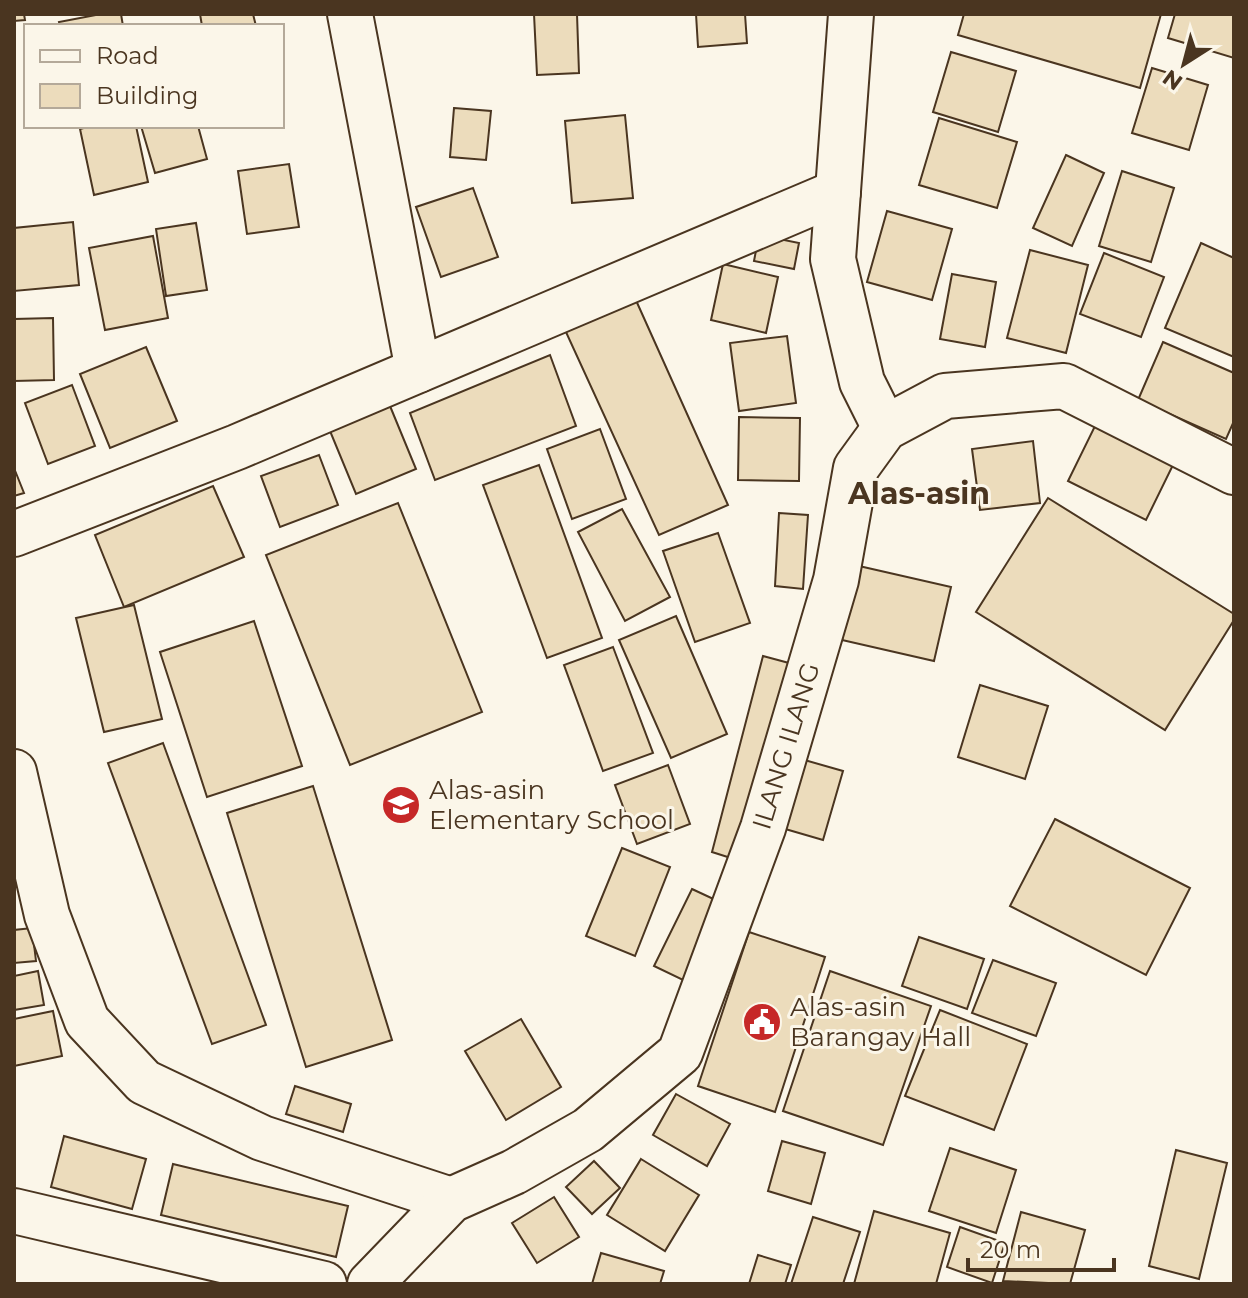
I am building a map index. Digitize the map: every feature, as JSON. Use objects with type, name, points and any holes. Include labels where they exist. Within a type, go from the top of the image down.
[{"type":"street","points":[[350,14],[418,370]]},
{"type":"street","points":[[851,14],[833,259],[862,382],[885,428]]},
{"type":"street","points":[[14,534],[237,447],[838,192]]},
{"type":"street","name":"ILANG ILANG","points":[[370,1284],[451,1200],[514,1172],[588,1130],[680,1053],[763,828],[836,580],[856,468],[885,428],[945,396],[1064,386],[1234,472]]},
{"type":"street","points":[[14,772],[47,915],[87,1021],[144,1082],[262,1138],[451,1200]]},
{"type":"street","points":[[14,1211],[314,1283]]},
{"type":"building","points":[[14,14],[24,14],[25,20],[14,21]]},
{"type":"building","points":[[101,14],[121,14],[123,24],[60,24]]},
{"type":"building","points":[[200,14],[253,14],[256,24],[202,24]]},
{"type":"building","points":[[534,14],[577,14],[579,73],[537,75]]},
{"type":"building","points":[[696,14],[745,14],[747,43],[698,47]]},
{"type":"building","points":[[964,14],[1161,14],[1140,88],[958,35]]},
{"type":"building","points":[[1175,14],[1234,14],[1234,58],[1168,38]]},
{"type":"building","points":[[951,52],[1016,71],[998,132],[933,112]]},
{"type":"building","points":[[1152,68],[1208,85],[1189,150],[1132,133]]},
{"type":"building","points":[[454,108],[491,111],[486,160],[450,157]]},
{"type":"building","points":[[625,115],[633,198],[572,203],[565,121]]},
{"type":"building","points":[[939,118],[1017,142],[997,208],[919,185]]},
{"type":"building","points":[[136,128],[148,182],[94,195],[80,129]]},
{"type":"building","points":[[142,128],[199,128],[207,159],[155,173]]},
{"type":"building","points":[[1066,155],[1104,173],[1072,246],[1033,228]]},
{"type":"building","points":[[289,164],[299,227],[247,234],[238,171]]},
{"type":"building","points":[[1122,171],[1174,188],[1151,262],[1099,246]]},
{"type":"building","points":[[473,188],[498,257],[441,277],[416,207]]},
{"type":"building","points":[[887,211],[952,229],[932,300],[867,282]]},
{"type":"building","points":[[73,222],[79,285],[14,291],[14,228]]},
{"type":"building","points":[[196,223],[207,290],[166,296],[156,229]]},
{"type":"building","points":[[759,235],[799,243],[794,269],[754,261]]},
{"type":"building","points":[[153,236],[168,318],[105,330],[89,248]]},
{"type":"building","points":[[1201,243],[1234,258],[1234,357],[1165,328]]},
{"type":"building","points":[[1030,250],[1088,265],[1066,353],[1007,338]]},
{"type":"building","points":[[1104,253],[1164,277],[1141,337],[1080,314]]},
{"type":"building","points":[[723,264],[778,277],[766,333],[711,320]]},
{"type":"building","points":[[952,274],[996,282],[985,347],[940,339]]},
{"type":"building","points":[[630,287],[728,505],[659,535],[560,319]]},
{"type":"building","points":[[53,318],[54,380],[14,381],[14,319]]},
{"type":"building","points":[[787,336],[796,403],[739,411],[730,343]]},
{"type":"building","points":[[1163,342],[1234,373],[1234,421],[1226,439],[1138,400]]},
{"type":"building","points":[[146,347],[177,421],[110,448],[80,374]]},
{"type":"building","points":[[550,355],[576,426],[435,480],[410,413]]},
{"type":"building","points":[[72,385],[95,446],[48,464],[25,403]]},
{"type":"building","points":[[390,406],[416,469],[356,494],[330,431]]},
{"type":"building","points":[[739,417],[800,418],[799,481],[738,480]]},
{"type":"building","points":[[1095,426],[1173,465],[1146,520],[1068,481]]},
{"type":"building","points":[[600,429],[626,499],[572,519],[547,449]]},
{"type":"building","points":[[1033,441],[1040,503],[980,510],[972,449]]},
{"type":"building","points":[[319,455],[338,505],[280,527],[261,476]]},
{"type":"building","points":[[539,465],[602,638],[547,658],[483,485]]},
{"type":"building","points":[[14,468],[24,493],[14,496]]},
{"type":"building","points":[[213,486],[244,557],[124,607],[95,535]]},
{"type":"building","points":[[1048,498],[1234,614],[1234,620],[1165,730],[976,612]]},
{"type":"building","points":[[398,503],[482,712],[350,765],[266,555]]},
{"type":"building","points":[[622,509],[670,597],[625,621],[578,532]]},
{"type":"building","points":[[779,513],[808,515],[803,589],[775,586]]},
{"type":"building","points":[[718,533],[750,623],[695,642],[663,551]]},
{"type":"building","points":[[859,566],[951,587],[934,661],[842,640]]},
{"type":"building","points":[[134,605],[162,719],[104,732],[76,618]]},
{"type":"building","points":[[676,616],[727,734],[671,758],[619,640]]},
{"type":"building","points":[[254,621],[302,766],[207,797],[160,652]]},
{"type":"building","points":[[613,647],[653,753],[603,771],[564,665]]},
{"type":"building","points":[[763,656],[789,663],[737,860],[712,852]]},
{"type":"building","points":[[980,685],[1048,706],[1025,779],[958,757]]},
{"type":"building","points":[[163,743],[266,1025],[212,1044],[108,763]]},
{"type":"building","points":[[794,757],[843,771],[823,840],[775,826]]},
{"type":"building","points":[[668,765],[690,824],[637,844],[615,785]]},
{"type":"building","points":[[313,786],[392,1040],[306,1067],[227,813]]},
{"type":"building","points":[[1055,819],[1190,888],[1146,975],[1010,906]]},
{"type":"building","points":[[622,848],[670,867],[635,956],[586,936]]},
{"type":"building","points":[[692,889],[720,902],[683,980],[654,966]]},
{"type":"building","points":[[32,928],[36,961],[14,963],[14,930]]},
{"type":"building","name":"Alas-asin Barangay Hall","points":[[749,932],[825,957],[775,1112],[698,1086]]},
{"type":"building","points":[[919,937],[984,959],[967,1009],[902,986]]},
{"type":"building","points":[[993,960],[1056,983],[1036,1036],[972,1013]]},
{"type":"building","points":[[38,971],[44,1005],[14,1010],[14,976]]},
{"type":"building","points":[[830,971],[931,1006],[883,1145],[783,1111]]},
{"type":"building","points":[[940,1010],[1027,1044],[994,1130],[905,1096]]},
{"type":"building","points":[[53,1011],[62,1056],[14,1066],[14,1019]]},
{"type":"building","points":[[521,1019],[561,1087],[506,1120],[465,1051]]},
{"type":"building","points":[[295,1086],[351,1104],[343,1132],[286,1114]]},
{"type":"building","points":[[676,1094],[730,1124],[707,1166],[653,1135]]},
{"type":"building","points":[[64,1136],[146,1159],[132,1209],[51,1187]]},
{"type":"building","points":[[782,1141],[825,1153],[811,1204],[768,1191]]},
{"type":"building","points":[[950,1148],[1016,1170],[996,1233],[929,1211]]},
{"type":"building","points":[[1176,1150],[1227,1163],[1199,1279],[1149,1266]]},
{"type":"building","points":[[641,1159],[699,1195],[665,1251],[607,1215]]},
{"type":"building","points":[[594,1161],[620,1188],[592,1214],[566,1187]]},
{"type":"building","points":[[173,1164],[348,1206],[336,1257],[161,1215]]},
{"type":"building","points":[[554,1197],[579,1237],[537,1263],[512,1223]]},
{"type":"building","points":[[874,1211],[950,1233],[936,1284],[854,1284]]},
{"type":"building","points":[[1021,1212],[1085,1230],[1070,1284],[1003,1281]]},
{"type":"building","points":[[813,1217],[860,1232],[843,1284],[791,1284]]},
{"type":"building","points":[[960,1227],[1005,1243],[992,1283],[947,1267]]},
{"type":"building","points":[[601,1253],[664,1271],[660,1284],[592,1284]]},
{"type":"building","points":[[758,1255],[791,1265],[785,1284],[749,1284]]},
{"type":"place","name":"Alas-asin Elementary School","points":[[401,805]]},
{"type":"place","name":"Alas-asin Barangay Hall","points":[[762,1022]]},
{"type":"district","name":"Alas-asin","points":[[919,493]]}]
